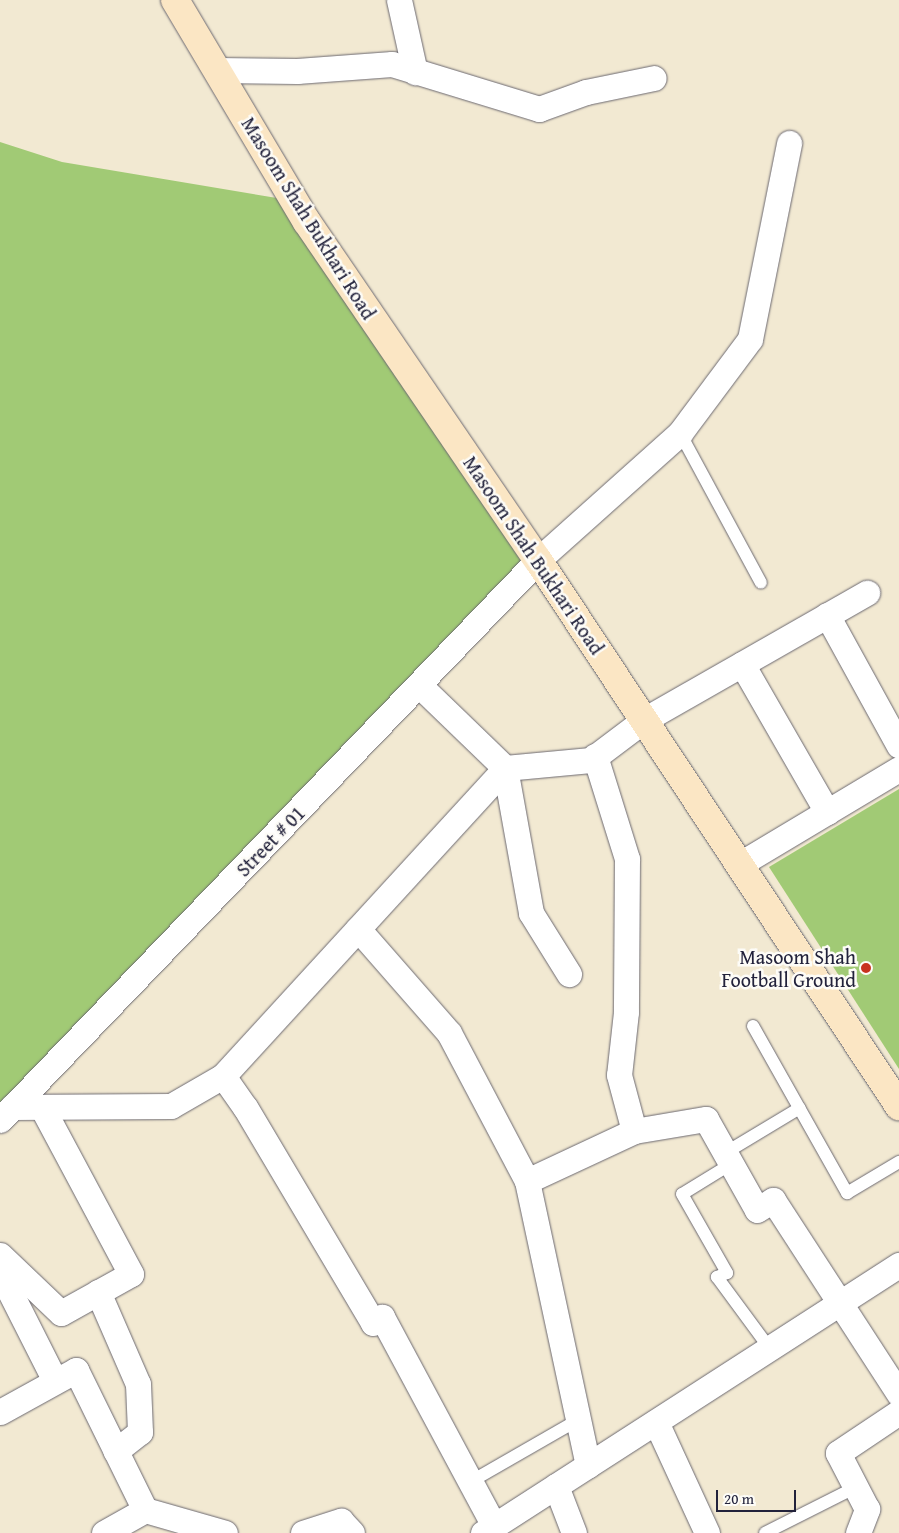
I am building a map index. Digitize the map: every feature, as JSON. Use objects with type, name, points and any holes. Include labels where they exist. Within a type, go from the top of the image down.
[{"type":"street","name":"Masoom Shah Bukhari Road","points":[[176,0],[307,222],[538,560],[899,1106]]},
{"type":"street","points":[[399,0],[415,72]]},
{"type":"street","points":[[217,70],[297,71],[392,64],[539,109],[586,92],[654,78]]},
{"type":"street","name":"Street # 01","points":[[6,1114],[538,560],[680,433],[750,339],[789,143]]},
{"type":"street","points":[[6,1114],[42,1107],[171,1106],[223,1076],[505,768],[591,760],[644,720],[867,592]]},
{"type":"street","points":[[827,615],[899,746]]},
{"type":"street","points":[[742,664],[827,812]]},
{"type":"street","points":[[419,685],[505,768],[531,913],[569,974]]},
{"type":"street","points":[[595,756],[627,860],[626,1012],[619,1075],[634,1131]]},
{"type":"street","points":[[740,864],[899,769]]},
{"type":"street","points":[[358,929],[449,1032],[527,1181],[588,1466]]},
{"type":"street","points":[[223,1076],[245,1107],[372,1324],[382,1317],[470,1482],[489,1530],[899,1265]]},
{"type":"street","points":[[0,1255],[61,1314],[131,1274],[42,1107]]},
{"type":"street","points":[[527,1181],[634,1131],[706,1119],[757,1210],[772,1200],[838,1304],[899,1394]]},
{"type":"street","points":[[0,1272],[55,1381]]},
{"type":"street","points":[[98,1292],[138,1384],[140,1432],[116,1450]]},
{"type":"street","points":[[0,1412],[76,1370],[116,1450],[134,1521]]},
{"type":"street","points":[[858,1533],[867,1509],[838,1453],[899,1412]]},
{"type":"street","points":[[656,1422],[707,1533]]},
{"type":"street","points":[[556,1486],[574,1533]]},
{"type":"street","points":[[104,1533],[134,1521],[224,1533]]},
{"type":"street","points":[[303,1533],[341,1521],[352,1533]]},
{"type":"lane","points":[[680,433],[760,583]]},
{"type":"lane","points":[[753,1026],[847,1193],[899,1162]]},
{"type":"lane","points":[[770,1348],[718,1277],[727,1274],[682,1194],[728,1158],[800,1108]]},
{"type":"lane","points":[[470,1482],[578,1420]]},
{"type":"lane","points":[[765,1533],[856,1487]]},
{"type":"green space","points":[[0,142],[62,162],[295,201],[538,560],[0,1119]]},
{"type":"green space","name":"Masoom Shah Football Ground","points":[[899,789],[899,1069],[769,867]]},
{"type":"place","name":"Masoom Shah Football Ground","points":[[866,968]]}]
